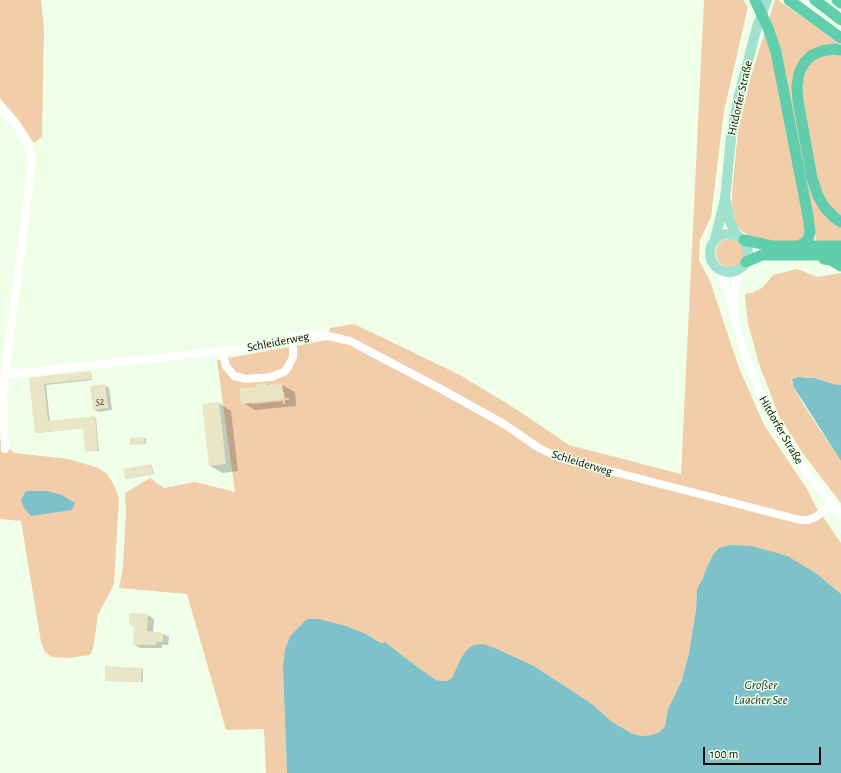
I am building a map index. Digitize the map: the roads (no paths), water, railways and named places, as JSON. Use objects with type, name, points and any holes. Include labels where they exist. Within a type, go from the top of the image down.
[{"type":"highway","points":[[755,0],[768,28],[776,52],[808,216],[810,232],[808,240],[801,250]]},
{"type":"highway","points":[[789,0],[841,38]]},
{"type":"highway","points":[[815,0],[841,20]]},
{"type":"highway","points":[[837,0],[841,3]]},
{"type":"highway","points":[[841,50],[828,50],[812,55],[802,68],[797,86],[798,101],[812,178],[818,196],[825,208],[841,222]]},
{"type":"highway","points":[[740,238],[772,246],[841,255]]},
{"type":"highway","points":[[744,265],[762,256],[841,246]]},
{"type":"highway","points":[[801,250],[831,260],[841,266]]},
{"type":"main road","name":"Hitdorfer Straße","points":[[715,239],[725,198],[730,138],[738,99],[757,27],[767,0]]},
{"type":"main road","name":"Hitdorfer Straße","points":[[725,198],[730,222],[740,238]]},
{"type":"main road","points":[[725,234],[740,238],[748,251],[744,265],[732,272],[721,271],[712,263],[710,258],[711,245],[715,239],[725,234]]},
{"type":"street","points":[[0,106],[18,127],[28,146],[32,159],[3,392],[5,449]]},
{"type":"street","name":"Hitdorfer Straße","points":[[734,311],[736,283],[744,265]]},
{"type":"street","name":"Hitdorfer Straße","points":[[717,268],[725,284],[734,311],[745,355],[772,419],[789,448],[841,515]]},
{"type":"street","name":"Schleiderweg","points":[[6,369],[11,374],[256,347],[293,337],[310,335],[328,336],[350,341],[484,412],[539,448],[560,458],[800,520],[808,520],[816,517],[832,504]]},
{"type":"street","points":[[222,351],[226,366],[234,376],[246,379],[271,377],[284,372],[291,363],[293,357],[293,337]]},
{"type":"water","points":[[797,377],[815,378],[841,385],[841,461],[793,386],[792,379]]},
{"type":"water","points":[[26,491],[47,491],[62,495],[75,503],[72,510],[31,516],[24,508],[21,500]]},
{"type":"water","name":"Großer Laacher See","points":[[730,545],[751,546],[789,557],[817,574],[841,594],[841,773],[287,773],[283,668],[285,649],[291,635],[307,619],[319,619],[346,626],[366,634],[379,642],[385,642],[436,680],[441,681],[447,681],[452,678],[460,660],[470,647],[483,644],[534,666],[592,704],[611,721],[631,733],[641,736],[660,732],[665,726],[668,709],[682,680],[689,653],[696,609],[697,589],[714,553],[719,548]]}]
